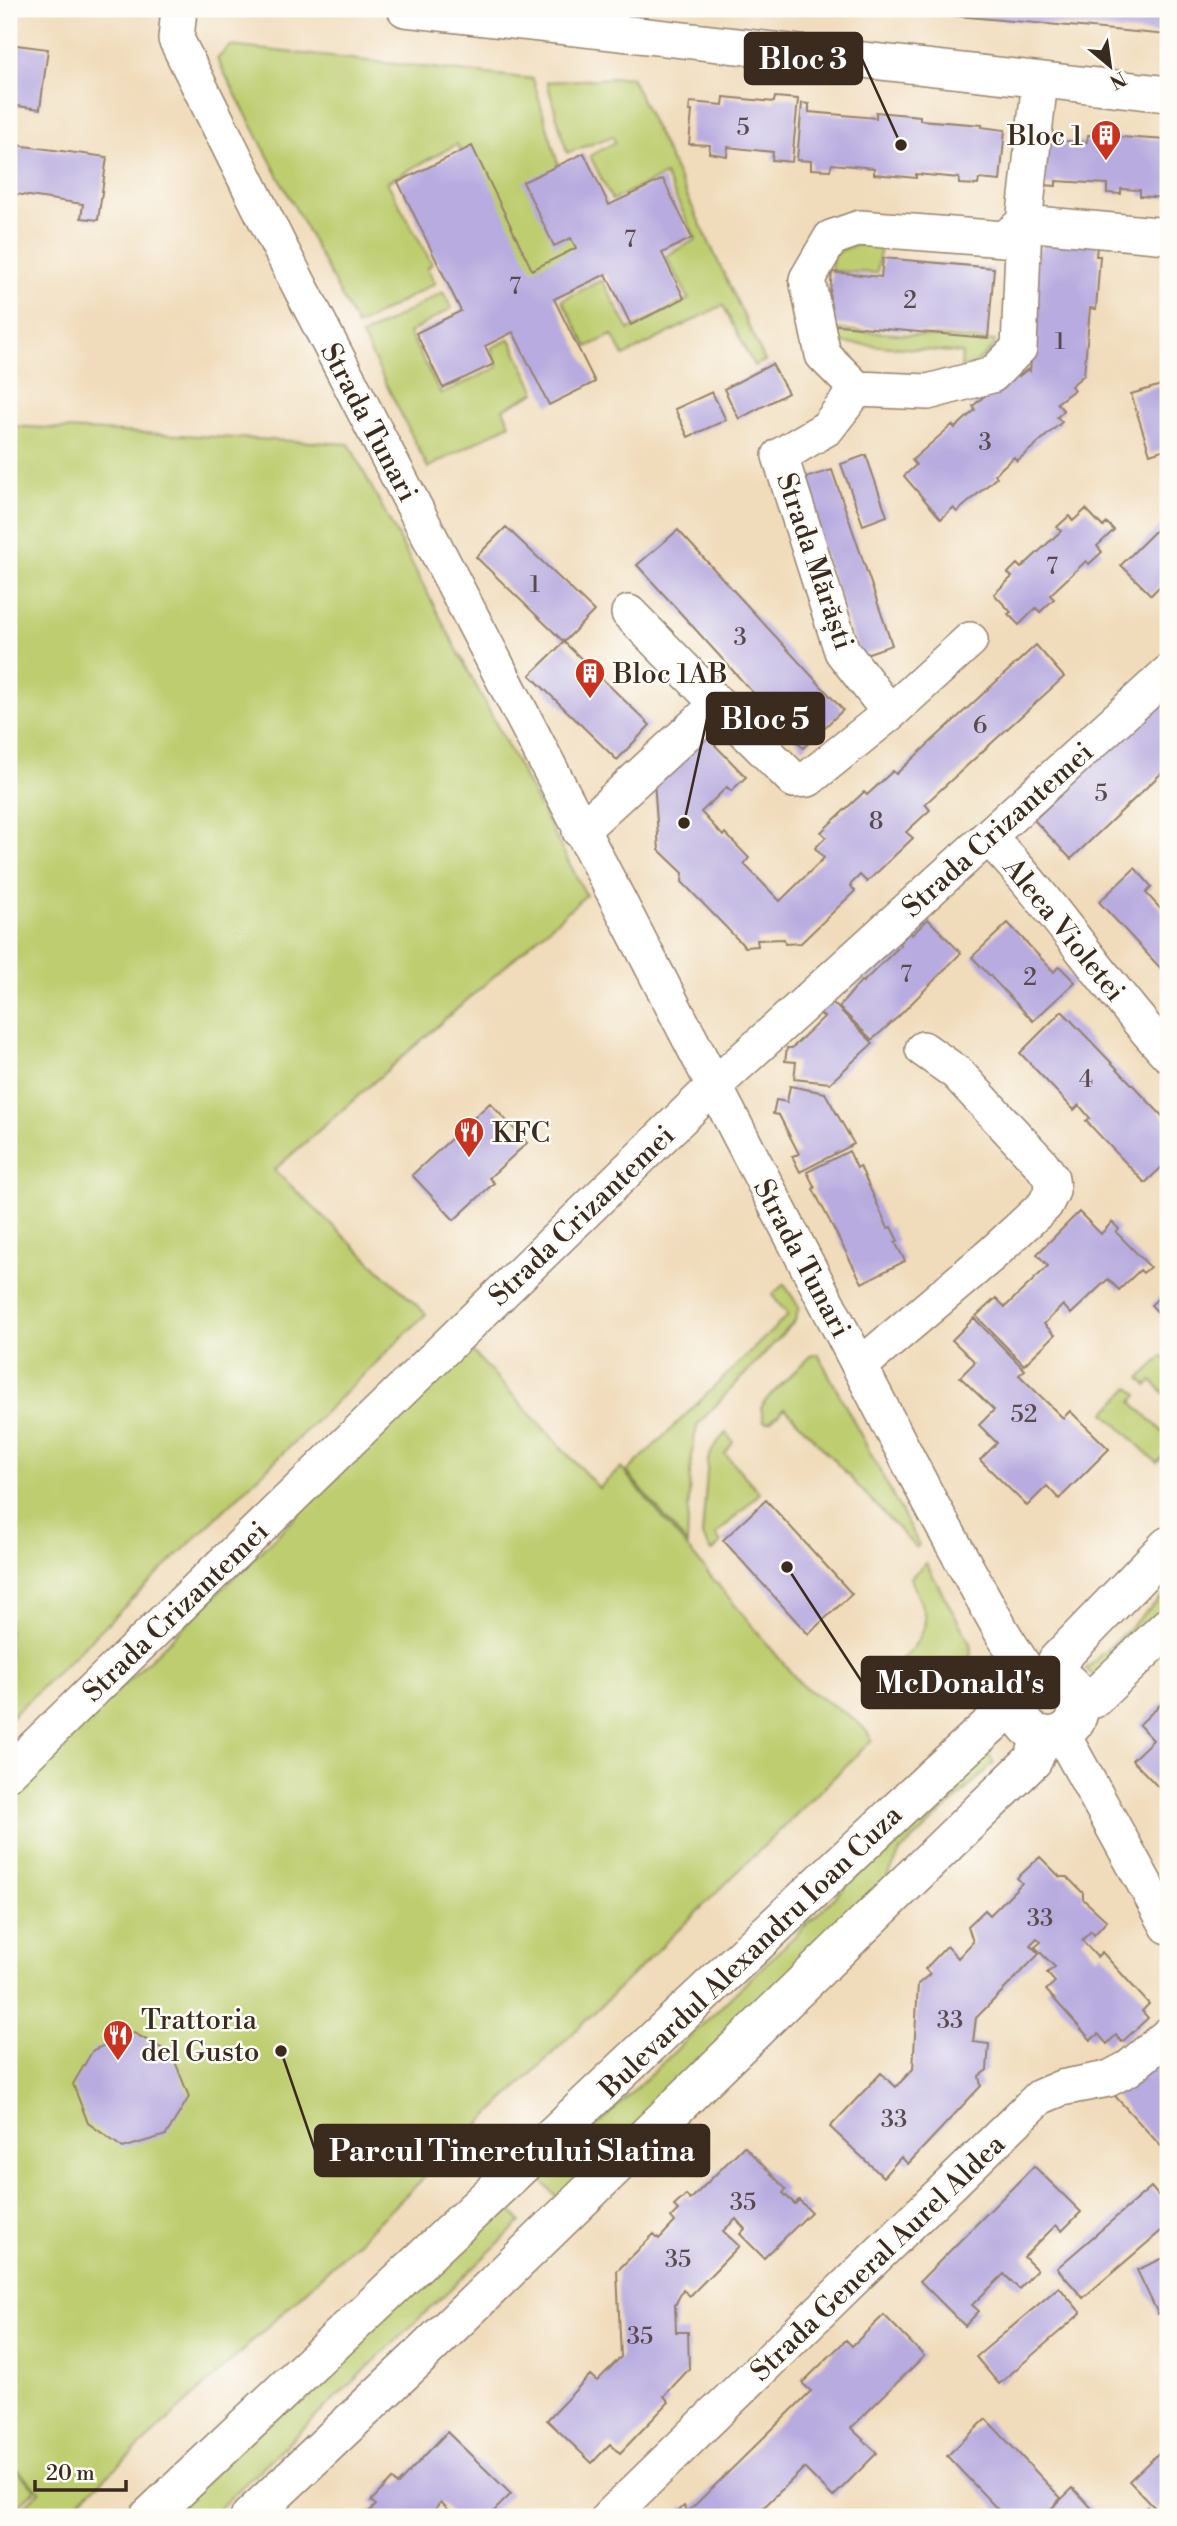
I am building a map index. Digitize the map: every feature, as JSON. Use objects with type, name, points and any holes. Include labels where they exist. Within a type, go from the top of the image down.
[{"type":"main road","name":"Bulevardul Alexandru Ioan Cuza","points":[[149,2517],[933,1777],[1035,1688],[1057,1661],[1168,1546]]},
{"type":"main road","points":[[250,2517],[495,2284],[1033,1760],[1061,1724],[1093,1699],[1168,1627]]},
{"type":"main road","points":[[1066,1680],[1073,1687],[1061,1724],[1029,1728],[1023,1721],[1035,1688],[1066,1680]]},
{"type":"street","name":"Strada Tunari","points":[[178,9],[176,39],[279,246],[580,831],[860,1366],[956,1549],[1035,1688]]},
{"type":"street","points":[[405,9],[1168,94]]},
{"type":"street","points":[[1040,80],[1024,223],[1018,348],[992,375],[928,392],[858,389],[823,355],[807,279],[831,238],[860,228],[1004,239],[1024,223],[1168,236]]},
{"type":"street","name":"Strada Mărăști","points":[[858,389],[827,428],[780,456],[842,651],[890,713]]},
{"type":"street","points":[[629,613],[794,780],[808,779],[890,713],[970,640]]},
{"type":"street","name":"Strada Crizantemei","points":[[9,1772],[714,1086],[1168,674]]},
{"type":"street","points":[[580,831],[718,705]]},
{"type":"street","name":"Aleea Violetei","points":[[988,837],[1012,861],[1113,991],[1168,1054]]},
{"type":"street","points":[[860,1366],[1012,1236],[1045,1205],[1052,1191],[1051,1178],[1042,1165],[957,1073],[923,1049]]},
{"type":"street","points":[[1061,1724],[1168,1926]]},
{"type":"street","name":"Strada General Aurel Aldea","points":[[609,2517],[1040,2097],[1061,2088],[1108,2078],[1129,2068],[1168,2035]]},
{"type":"green space","points":[[230,46],[533,79],[560,171],[571,232],[581,249],[524,276],[457,144],[387,182],[432,264],[427,268],[435,283],[357,326],[217,59]]},
{"type":"green space","points":[[631,77],[765,361],[754,366],[723,305],[624,356],[612,335],[587,347],[562,300],[602,280],[629,330],[689,299],[666,256],[696,239],[665,175],[612,200],[590,156],[615,142],[613,136],[567,153],[547,82]]},
{"type":"green space","points":[[882,236],[877,273],[831,271],[833,253]]},
{"type":"green space","points":[[443,292],[452,308],[409,333],[441,394],[498,367],[491,348],[510,339],[536,392],[503,409],[510,424],[428,468],[362,336]]},
{"type":"green space","points":[[828,329],[995,341],[994,347],[973,365],[961,368],[962,353],[844,343],[843,350],[826,349]]},
{"type":"green space","points":[[9,426],[349,444],[586,895],[274,1170],[426,1314],[9,1719]]},
{"type":"green space","points":[[784,1284],[799,1307],[795,1321],[698,1424],[690,1474],[687,1544],[627,1472],[788,1315],[772,1295]]},
{"type":"green space","points":[[469,1348],[599,1488],[621,1468],[798,1681],[858,1722],[872,1740],[370,2230],[62,2517],[14,2517],[40,2491],[9,2462],[9,1797]]},
{"type":"green space","points":[[818,1354],[919,1545],[916,1548],[785,1408],[770,1422],[764,1421],[761,1408],[766,1400],[810,1356]]},
{"type":"green space","points":[[1163,1356],[1168,1362],[1168,1397],[1152,1381],[1147,1386],[1140,1378]]},
{"type":"green space","points":[[1130,1387],[1138,1395],[1132,1402],[1168,1437],[1168,1451],[1157,1463],[1105,1413]]},
{"type":"green space","points":[[726,1433],[733,1442],[725,1454],[760,1493],[716,1535],[721,1543],[712,1552],[702,1536],[708,1460],[715,1445]]},
{"type":"green space","points":[[926,1563],[970,1643],[971,1654],[912,1707],[907,1707],[879,1678],[911,1650],[922,1632],[924,1613],[911,1577]]},
{"type":"green space","points":[[1168,1591],[1168,1608],[1096,1678],[1086,1669]]},
{"type":"green space","points":[[987,1751],[994,1763],[900,1852],[882,1889],[561,2202],[541,2180]]},
{"type":"green space","points":[[499,2197],[521,2222],[210,2517],[164,2517]]},
{"type":"green space","points":[[9,2465],[36,2489],[9,2515]]},
{"type":"building","points":[[808,9],[808,14],[765,11]]},
{"type":"building","points":[[913,9],[1168,9],[1168,35],[913,12]]},
{"type":"building","points":[[9,44],[48,49],[40,109],[9,105]]},
{"type":"building","points":[[724,97],[774,102],[775,97],[798,99],[792,162],[772,160],[773,152],[728,147],[727,156],[709,153],[710,145],[689,144],[692,111],[689,111],[690,102],[723,105]]},
{"type":"building","points":[[802,103],[809,104],[809,112],[876,118],[876,112],[920,116],[920,120],[982,125],[981,127],[1005,130],[1000,181],[979,179],[978,185],[959,184],[959,178],[874,174],[874,168],[832,164],[830,170],[811,169],[811,161],[797,160]]},
{"type":"building","name":"Bloc 1","points":[[1088,135],[1168,140],[1166,198],[1140,196],[1140,190],[1121,189],[1121,194],[1107,193],[1107,184],[1056,181],[1056,186],[1043,185],[1046,140],[1087,142]]},
{"type":"building","points":[[9,144],[107,157],[98,220],[81,218],[83,204],[9,193]]},
{"type":"building","points":[[472,146],[532,270],[576,248],[571,238],[554,246],[523,182],[584,153],[609,205],[663,179],[692,238],[662,253],[684,298],[631,325],[606,274],[554,299],[595,382],[549,405],[513,332],[485,346],[494,364],[443,388],[416,333],[461,311],[398,182]]},
{"type":"building","points":[[1042,232],[1098,237],[1096,256],[1100,256],[1096,309],[1090,308],[1084,375],[1071,386],[1074,390],[1057,403],[1064,411],[1057,417],[1062,422],[1017,461],[1014,457],[995,474],[997,477],[957,512],[953,508],[941,519],[904,476],[916,465],[912,460],[952,425],[955,428],[975,410],[973,406],[1014,370],[1019,376],[1028,369],[1030,371],[1036,310],[1036,249],[1041,250]]},
{"type":"building","points":[[883,258],[994,268],[988,338],[827,324],[832,272],[881,277]]},
{"type":"building","points":[[772,364],[788,393],[739,419],[724,389]]},
{"type":"building","points":[[1168,383],[1168,448],[1150,454],[1131,394]]},
{"type":"building","points":[[712,392],[726,420],[688,437],[675,409]]},
{"type":"building","points":[[866,455],[887,516],[863,525],[841,464]]},
{"type":"building","points":[[832,470],[892,645],[860,656],[798,480]]},
{"type":"building","points":[[1086,509],[1103,527],[1107,523],[1114,530],[1097,546],[1102,552],[1089,564],[1086,561],[1050,595],[1054,599],[1040,612],[1036,608],[1019,625],[994,594],[1012,577],[1008,573],[1017,564],[1021,568],[1061,531],[1057,527],[1069,516],[1073,521]]},
{"type":"building","points":[[1168,518],[1168,578],[1151,595],[1121,565]]},
{"type":"building","points":[[506,527],[594,611],[564,642],[476,557]]},
{"type":"building","points":[[678,530],[843,710],[803,748],[637,565]]},
{"type":"building","name":"Bloc 1AB","points":[[564,642],[650,725],[617,760],[530,675]]},
{"type":"building","points":[[1036,645],[1064,677],[925,804],[930,810],[906,832],[913,838],[867,882],[860,875],[850,885],[855,891],[801,943],[785,944],[784,939],[757,940],[758,946],[745,947],[682,882],[683,873],[659,850],[654,781],[703,733],[746,777],[731,791],[727,787],[701,812],[723,836],[725,833],[749,858],[744,864],[780,901],[824,858],[815,848],[826,837],[821,832],[864,792],[867,795],[893,771],[896,774]]},
{"type":"building","points":[[1168,692],[1168,767],[1071,859],[1034,820]]},
{"type":"building","points":[[1135,868],[1152,887],[1146,893],[1168,917],[1168,967],[1164,972],[1099,902]]},
{"type":"building","points":[[928,919],[961,953],[872,1040],[839,1007],[861,981],[901,945],[899,943],[910,932],[912,935]]},
{"type":"building","points":[[1008,923],[1054,972],[1059,966],[1075,982],[1033,1021],[972,957]]},
{"type":"building","points":[[831,1001],[873,1043],[830,1083],[794,1079],[796,1062],[785,1061],[787,1048],[792,1048],[824,1017],[818,1013]]},
{"type":"building","points":[[1062,1011],[1168,1122],[1168,1161],[1145,1183],[1086,1121],[1090,1118],[1079,1105],[1074,1110],[1020,1053]]},
{"type":"building","points":[[790,1086],[825,1093],[854,1144],[800,1172],[792,1156],[799,1154],[779,1115],[773,1114],[776,1100],[787,1102]]},
{"type":"building","name":"KFC","points":[[490,1103],[527,1143],[489,1178],[494,1183],[454,1220],[412,1175]]},
{"type":"building","points":[[849,1151],[857,1168],[860,1166],[888,1228],[891,1227],[898,1241],[895,1242],[905,1261],[862,1283],[813,1189],[815,1188],[807,1172]]},
{"type":"building","points":[[1079,1212],[1101,1234],[1112,1222],[1119,1229],[1116,1232],[1150,1267],[1143,1273],[1140,1270],[1119,1290],[1108,1279],[1071,1314],[1063,1305],[1044,1324],[1055,1335],[1024,1365],[976,1316],[996,1298],[1005,1307],[1048,1266],[1037,1254]]},
{"type":"building","points":[[1168,1289],[1168,1323],[1151,1305]]},
{"type":"building","points":[[974,1318],[1025,1370],[1019,1375],[1063,1418],[1070,1411],[1109,1449],[1059,1499],[1047,1486],[1027,1506],[980,1460],[997,1443],[979,1425],[994,1410],[960,1377],[975,1362],[952,1340]]},
{"type":"building","points":[[766,1500],[852,1594],[808,1634],[723,1540]]},
{"type":"building","points":[[1168,1697],[1168,1797],[1132,1760],[1153,1740],[1139,1725]]},
{"type":"building","points":[[1040,1857],[1060,1877],[1067,1877],[1083,1893],[1083,1899],[1107,1921],[1094,1935],[1091,1931],[1082,1940],[1097,1957],[1102,1952],[1149,2004],[1142,2011],[1148,2018],[1122,2042],[1116,2035],[1107,2044],[1098,2034],[1091,2040],[1046,1990],[1055,1982],[1047,1973],[1055,1967],[1035,1947],[1041,1942],[1037,1938],[1030,1945],[1039,1954],[976,2018],[973,2042],[989,2044],[987,2070],[979,2076],[981,2086],[908,2164],[901,2157],[883,2177],[830,2127],[881,2073],[896,2087],[913,2069],[918,1984],[930,1974],[925,1969],[947,1946],[958,1958],[973,1942],[968,1926],[985,1910],[990,1915],[1022,1883],[1017,1878]]},
{"type":"building","points":[[134,2033],[172,2054],[189,2097],[166,2135],[123,2148],[88,2123],[73,2084],[93,2050]]},
{"type":"building","points":[[1157,2055],[1168,2066],[1168,2154],[1115,2096]]},
{"type":"building","points":[[744,2146],[786,2189],[783,2193],[795,2204],[799,2200],[811,2212],[764,2258],[740,2234],[745,2229],[736,2219],[723,2231],[739,2246],[690,2296],[683,2290],[675,2305],[676,2332],[688,2332],[689,2369],[664,2396],[669,2402],[620,2453],[610,2444],[592,2463],[547,2420],[590,2375],[597,2381],[621,2357],[617,2271],[654,2234],[659,2239],[675,2222],[671,2217],[678,2210],[674,2206],[686,2195],[690,2200]]},
{"type":"building","points":[[1034,2166],[1081,2212],[1062,2231],[1056,2225],[1024,2257],[1037,2270],[1019,2289],[1004,2274],[972,2305],[979,2311],[965,2326],[920,2281]]},
{"type":"building","points":[[1151,2187],[1168,2207],[1168,2225],[1083,2298],[1057,2268]]},
{"type":"building","points":[[1168,2256],[1168,2309],[1158,2314],[1137,2270]]},
{"type":"building","points":[[1059,2287],[1081,2313],[999,2384],[976,2357]]},
{"type":"building","points":[[884,2315],[924,2356],[851,2428],[877,2453],[833,2497],[804,2468],[754,2517],[672,2517],[684,2506],[688,2512],[811,2391],[802,2383],[846,2340],[852,2346]]},
{"type":"building","points":[[986,2419],[1061,2498],[1050,2510],[1073,2488],[1100,2517],[1005,2517],[947,2456]]},
{"type":"building","points":[[447,2432],[511,2494],[488,2517],[449,2517],[452,2513],[441,2502],[431,2514],[434,2517],[364,2517],[376,2505],[371,2501],[392,2479],[397,2485]]},
{"type":"building","points":[[1168,2444],[1168,2500],[1157,2510],[1129,2481]]},
{"type":"building","points":[[1147,2507],[1157,2517],[1137,2517]]},
{"type":"place","name":"Bloc 3","points":[[901,145]]},
{"type":"place","name":"Bloc 1","points":[[1106,162]]},
{"type":"place","name":"Bloc 1AB","points":[[590,700]]},
{"type":"place","name":"Bloc 5","points":[[684,823]]},
{"type":"place","name":"KFC","points":[[469,1159]]},
{"type":"place","name":"McDonald's","points":[[787,1567]]},
{"type":"place","name":"Parcul Tineretului Slatina","points":[[281,2051]]},
{"type":"place","name":"Trattoria del Gusto","points":[[118,2062]]}]
